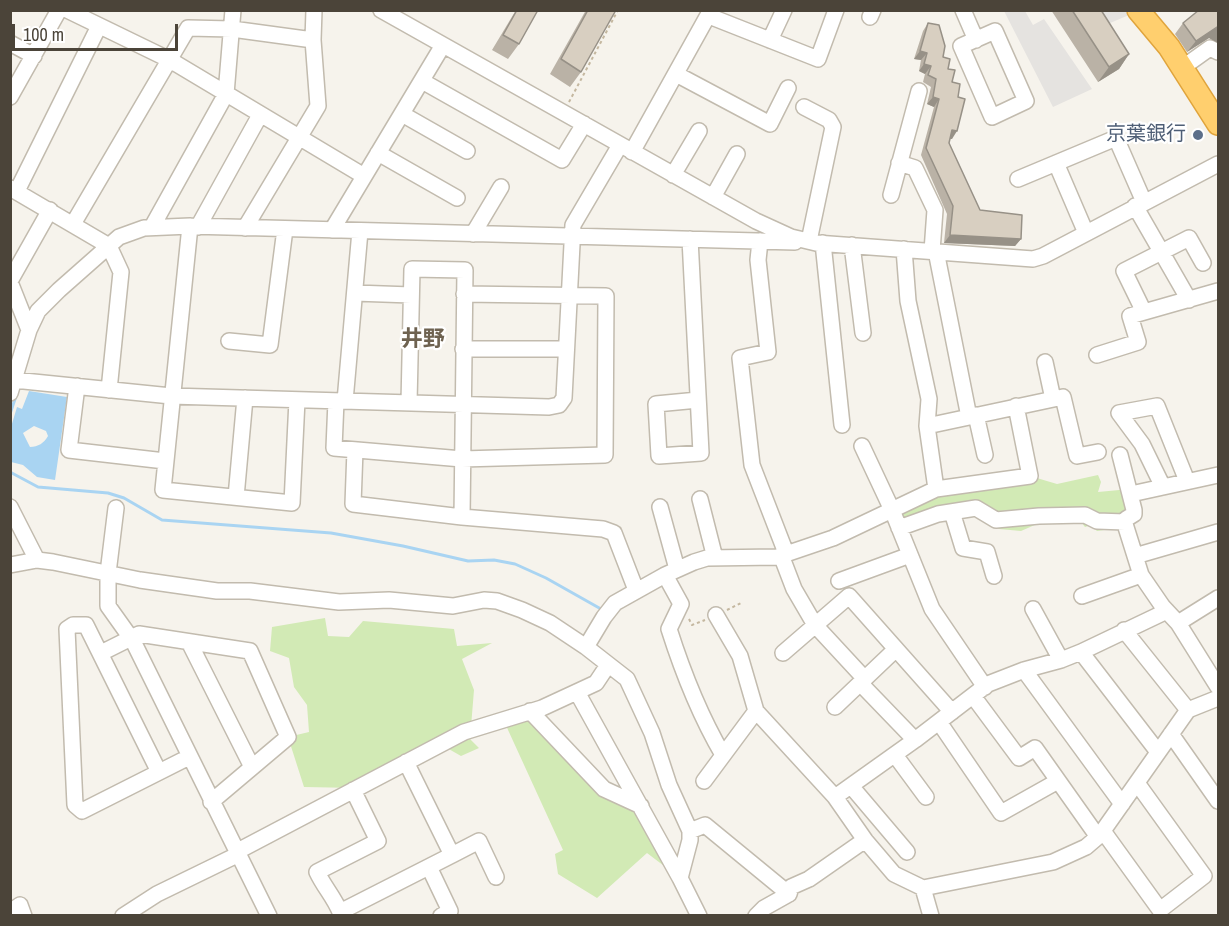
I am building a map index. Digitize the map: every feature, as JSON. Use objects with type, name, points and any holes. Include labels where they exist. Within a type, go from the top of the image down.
[{"type":"highway","points":[[1138,10],[1169,47],[1218,124]]},
{"type":"street","points":[[10,97],[59,10]]},
{"type":"street","points":[[67,10],[170,60],[364,176]]},
{"type":"street","points":[[152,227],[226,94],[233,10]]},
{"type":"street","points":[[245,228],[318,106],[313,40],[314,10]]},
{"type":"street","points":[[381,10],[402,15],[443,45],[765,225],[791,237],[816,242]]},
{"type":"street","points":[[770,40],[784,10]]},
{"type":"street","points":[[836,10],[818,59],[710,13],[676,74],[573,225],[572,236],[566,349],[564,398],[559,405],[549,407],[171,396],[77,386],[12,386],[29,330],[38,311],[119,237],[144,228],[194,226],[572,236],[690,240],[816,242],[1033,259],[1043,256],[1218,164]]},
{"type":"street","points":[[963,10],[976,40]]},
{"type":"street","points":[[99,26],[14,190],[109,246],[121,272],[109,390]]},
{"type":"street","points":[[73,224],[188,28],[232,29],[313,40]]},
{"type":"street","points":[[995,31],[1026,101],[992,117],[961,46],[976,40],[995,31]]},
{"type":"street","points":[[10,43],[34,56]]},
{"type":"street","points":[[332,230],[443,45]]},
{"type":"street","points":[[1182,68],[1210,48],[1218,52]]},
{"type":"street","points":[[676,74],[770,124],[788,88]]},
{"type":"street","points":[[422,81],[562,160],[584,124]]},
{"type":"street","points":[[891,195],[919,91]]},
{"type":"street","points":[[804,107],[830,120],[833,127],[816,242],[842,425]]},
{"type":"street","points":[[402,114],[467,151]]},
{"type":"street","points":[[260,115],[194,226],[171,396],[163,490],[292,503],[297,400]]},
{"type":"street","points":[[674,175],[699,131]]},
{"type":"street","points":[[1018,179],[1116,138],[1140,204],[1161,252],[1189,300]]},
{"type":"street","points":[[378,153],[457,198]]},
{"type":"street","points":[[713,197],[737,154]]},
{"type":"street","points":[[899,163],[915,168],[935,210],[934,251],[972,416],[985,455]]},
{"type":"street","points":[[1056,164],[1086,233]]},
{"type":"street","points":[[473,234],[501,187]]},
{"type":"street","points":[[29,330],[14,300],[10,282],[50,210]]},
{"type":"street","points":[[229,341],[270,345],[285,229]]},
{"type":"street","points":[[360,231],[355,293],[334,448],[462,459],[605,455],[606,296],[464,294]]},
{"type":"street","points":[[1144,312],[1124,271],[1189,238],[1203,263]]},
{"type":"street","points":[[690,240],[701,453],[659,456],[656,404],[698,400]]},
{"type":"street","points":[[760,241],[758,260],[768,352],[740,358],[752,465],[794,589],[815,625],[915,740]]},
{"type":"street","points":[[852,245],[863,333]]},
{"type":"street","points":[[904,249],[908,301],[929,399],[927,426],[936,489]]},
{"type":"street","points":[[409,403],[412,269],[465,270],[462,517]]},
{"type":"street","points":[[1097,355],[1138,342],[1130,316],[1218,291]]},
{"type":"street","points":[[355,293],[411,295]]},
{"type":"street","points":[[463,349],[566,349]]},
{"type":"street","points":[[1045,362],[1053,399]]},
{"type":"street","points":[[77,386],[69,450],[165,461]]},
{"type":"street","points":[[927,426],[1063,397],[1077,456],[1098,452]]},
{"type":"street","points":[[236,497],[245,398]]},
{"type":"street","points":[[586,647],[615,603],[636,590],[694,562],[715,558],[784,554],[833,538],[936,489],[1030,476],[1016,406]]},
{"type":"street","points":[[1163,487],[1142,444],[1119,413],[1157,406],[1187,481]]},
{"type":"street","points":[[862,446],[892,510],[932,609],[1019,758],[1035,748],[1058,781],[1160,910],[1204,876],[1137,783]]},
{"type":"street","points":[[355,450],[353,504],[462,517],[603,529],[614,533],[636,590]]},
{"type":"street","points":[[1120,455],[1134,514],[1125,522]]},
{"type":"street","points":[[1131,494],[1218,475]]},
{"type":"street","points":[[700,499],[715,558]]},
{"type":"street","points":[[10,507],[37,560]]},
{"type":"street","points":[[660,507],[671,572],[681,604],[669,629],[685,679],[705,724],[723,755]]},
{"type":"street","points":[[899,528],[938,514],[976,507],[996,520],[1085,515],[1097,521],[1125,522]]},
{"type":"street","points":[[116,508],[108,573],[108,606],[131,638],[269,915]]},
{"type":"street","points":[[952,512],[963,548],[987,552],[994,576]]},
{"type":"street","points":[[1125,522],[1141,575],[1178,623],[1218,687]]},
{"type":"street","points":[[1135,556],[1218,532]]},
{"type":"street","points":[[839,581],[909,555]]},
{"type":"street","points":[[10,565],[37,560],[140,580],[217,591],[250,591],[339,602],[389,600],[453,606],[484,600],[497,601],[550,623],[627,679],[652,734],[669,785],[690,831],[690,840],[680,878]]},
{"type":"street","points":[[1082,596],[1141,575]]},
{"type":"street","points":[[783,653],[849,596],[952,712]]},
{"type":"street","points":[[1178,623],[1218,598]]},
{"type":"street","points":[[1033,609],[1061,660]]},
{"type":"street","points":[[835,797],[979,691],[1024,670],[1081,652],[1167,611]]},
{"type":"street","points":[[716,615],[740,656],[756,711],[835,797],[865,840],[894,874],[923,888],[1053,862],[1086,847],[1100,834],[1188,710],[1218,699]]},
{"type":"street","points":[[159,772],[86,625],[73,625],[67,629],[75,804],[82,811],[189,757]]},
{"type":"street","points":[[1124,630],[1188,710]]},
{"type":"street","points":[[101,653],[139,634],[250,651],[288,737],[211,802]]},
{"type":"street","points":[[189,642],[252,767]]},
{"type":"street","points":[[835,707],[896,649]]},
{"type":"street","points":[[1081,652],[1158,752]]},
{"type":"street","points":[[123,915],[157,894],[464,732],[530,711],[596,683],[608,665]]},
{"type":"street","points":[[1024,670],[1122,804]]},
{"type":"street","points":[[577,692],[699,915]]},
{"type":"street","points":[[530,711],[604,789],[641,806]]},
{"type":"street","points":[[704,781],[756,711]]},
{"type":"street","points":[[939,722],[1001,813],[1058,781]]},
{"type":"street","points":[[1171,734],[1218,801]]},
{"type":"street","points":[[895,754],[926,797]]},
{"type":"street","points":[[406,762],[452,855]]},
{"type":"street","points":[[850,786],[907,852]]},
{"type":"street","points":[[353,790],[378,841],[317,872],[341,914],[479,842],[496,877]]},
{"type":"street","points":[[690,831],[705,825],[789,894]]},
{"type":"street","points":[[756,915],[789,894],[791,888],[809,879],[865,840]]},
{"type":"street","points":[[429,867],[448,914]]},
{"type":"street","points":[[923,888],[931,915]]},
{"type":"street","points":[[10,912],[20,904],[24,915]]},
{"type":"path","points":[[563,113],[618,10]]},
{"type":"green space","points":[[1098,475],[1101,482],[1098,492],[1130,489],[1134,514],[1118,528],[1097,531],[1091,525],[1085,527],[1081,522],[1037,524],[1021,531],[999,529],[976,513],[899,528],[892,510],[937,489],[1030,476],[1057,484]]},
{"type":"green space","points":[[325,618],[328,636],[349,637],[363,621],[454,629],[457,646],[492,643],[462,659],[474,690],[470,739],[479,748],[461,756],[440,744],[357,788],[304,787],[288,737],[309,732],[307,705],[294,687],[289,658],[270,651],[272,627]]},
{"type":"green space","points":[[530,711],[604,789],[641,806],[680,878],[647,853],[597,898],[558,874],[555,854],[563,850],[503,719]]},
{"type":"shaded area","points":[[1004,11],[1025,11],[1033,25],[1044,19],[1092,89],[1053,107]]},
{"type":"shaded area","points":[[1085,11],[1125,11],[1129,15],[1096,29]]},
{"type":"water","points":[[29,391],[67,397],[55,480],[37,477],[23,465],[11,462],[11,427],[17,407],[22,409]],"holes":[[[34,426],[46,431],[48,436],[45,441],[33,447],[30,447],[23,433]]]},
{"type":"building","points":[[517,10],[538,10],[519,44],[503,35]]},
{"type":"building","points":[[588,10],[616,10],[581,72],[561,59]]},
{"type":"building","points":[[1072,10],[1101,10],[1129,54],[1109,67]]},
{"type":"building","points":[[1199,10],[1218,10],[1218,28],[1196,41],[1183,23]]},
{"type":"building","points":[[928,23],[939,25],[945,46],[943,57],[950,59],[948,69],[955,70],[952,82],[960,84],[958,97],[965,99],[957,131],[952,130],[949,143],[980,210],[1022,215],[1021,239],[950,235],[953,206],[926,148],[939,99],[933,97],[936,79],[928,75],[931,66],[924,64],[927,53],[920,51]]},
{"type":"waterway","points":[[10,414],[16,396]]},
{"type":"waterway","points":[[10,472],[38,487],[108,493],[124,498],[162,520],[331,533],[468,561],[494,560],[515,564],[546,578],[601,609]]},
{"type":"place","name":"京葉銀行","points":[[1198,135]]},
{"type":"district","name":"井野","points":[[423,340]]}]
